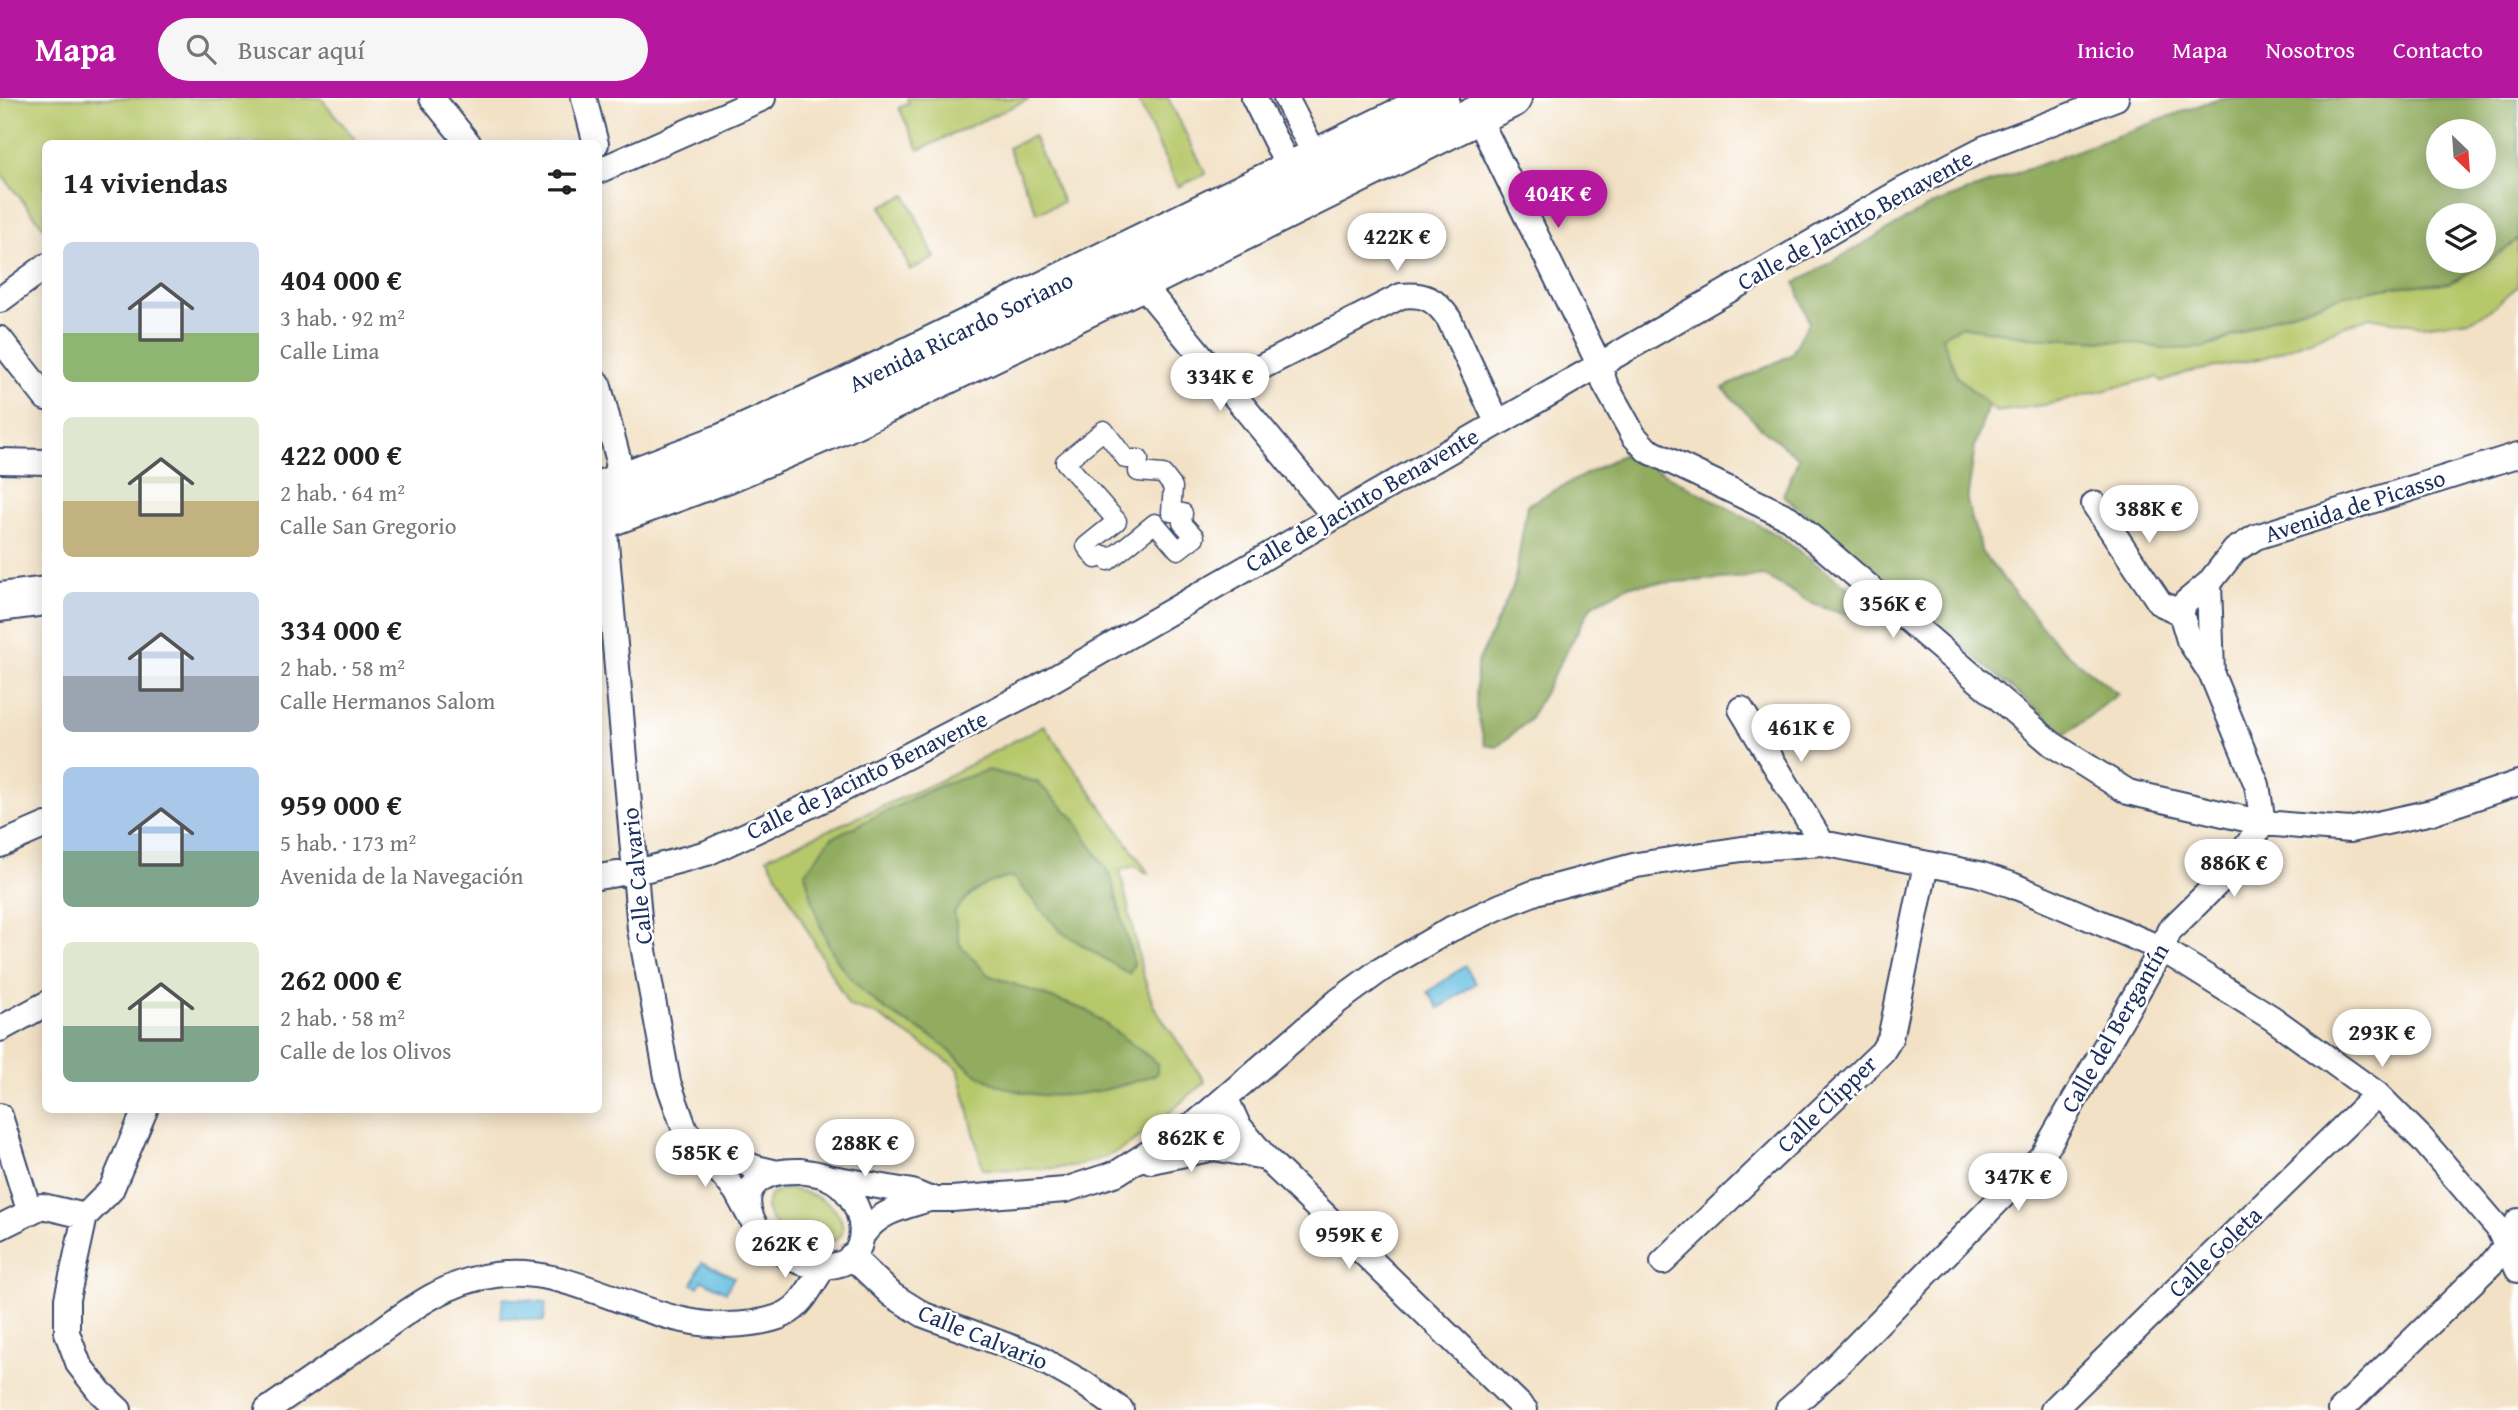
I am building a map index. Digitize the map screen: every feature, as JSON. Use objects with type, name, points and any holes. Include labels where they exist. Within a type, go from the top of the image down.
[{"type":"main road","name":"Avenida Ricardo Soriano","points":[[603,507],[723,443],[836,392],[1304,168],[1440,98]]},
{"type":"main road","name":"Avenida Ricardo Soriano","points":[[603,507],[727,473],[843,424],[1140,282],[1512,98]]},
{"type":"main road","name":"Avenida Ricardo Soriano","points":[[1009,345],[1043,313],[1290,191],[1304,168]]},
{"type":"main road","points":[[1304,168],[1352,177]]},
{"type":"main road","points":[[0,602],[42,597]]},
{"type":"main road","points":[[0,624],[42,619]]},
{"type":"street","points":[[432,98],[466,140]]},
{"type":"street","points":[[584,98],[595,140]]},
{"type":"street","points":[[602,159],[764,98]]},
{"type":"street","points":[[1254,98],[1304,168]]},
{"type":"street","points":[[1286,98],[1304,168]]},
{"type":"street","name":"Calle de Jacinto Benavente","points":[[602,876],[634,872],[707,853],[931,746],[1029,693],[1945,167],[1985,148],[2116,98]]},
{"type":"street","points":[[1477,116],[1599,364],[1605,384],[1641,445],[1789,518],[2052,744],[2128,792],[2263,822],[2350,830],[2432,812],[2518,783]]},
{"type":"street","points":[[0,300],[42,269]]},
{"type":"street","points":[[1140,282],[1334,516]]},
{"type":"street","points":[[1226,385],[1401,296],[1416,294],[1438,304],[1449,319],[1497,422]]},
{"type":"street","points":[[0,339],[42,393]]},
{"type":"street","name":"Calle Calvario","points":[[602,398],[618,458],[603,507],[640,929],[668,1082],[678,1116],[694,1141],[732,1186],[749,1215]]},
{"type":"street","points":[[1104,430],[1125,459],[1139,459],[1138,472],[1163,474],[1173,487],[1171,512],[1183,513],[1182,523],[1195,537],[1178,550],[1155,523],[1108,561],[1104,555],[1096,559],[1086,546],[1117,520],[1065,462],[1104,430]]},
{"type":"street","name":"Avenida de Picasso","points":[[2181,613],[2185,603],[2209,583],[2235,550],[2278,528],[2518,455]]},
{"type":"street","points":[[0,461],[42,462]]},
{"type":"street","points":[[2094,504],[2160,603],[2181,613],[2189,640],[2212,675],[2257,785],[2263,822]]},
{"type":"street","points":[[2209,583],[2212,675]]},
{"type":"street","points":[[1741,709],[1822,843]]},
{"type":"street","name":"Calle del Bergantín","points":[[1788,1410],[1831,1371],[2042,1156],[2162,949],[2169,931],[2227,874],[2263,822]]},
{"type":"street","points":[[0,845],[42,827]]},
{"type":"street","points":[[1117,1173],[1197,1122],[1338,1001],[1369,978],[1451,929],[1536,892],[1637,865],[1742,849],[1822,843],[2012,885],[2162,949],[2272,1018],[2377,1094],[2477,1201],[2507,1244],[2518,1270]]},
{"type":"street","name":"Calle Clipper","points":[[1663,1262],[1882,1052],[1891,1040],[1926,864]]},
{"type":"street","points":[[0,1028],[42,1006]]},
{"type":"street","name":"Calle Goleta","points":[[2053,1410],[2377,1094]]},
{"type":"street","points":[[1226,1099],[1238,1125],[1265,1157],[1525,1410]]},
{"type":"street","points":[[119,1410],[100,1392],[79,1365],[67,1333],[66,1299],[85,1216],[111,1190],[144,1113]]},
{"type":"street","points":[[0,1115],[29,1210]]},
{"type":"street","points":[[694,1141],[755,1168],[773,1172],[800,1171],[912,1192],[929,1199]]},
{"type":"street","points":[[773,1172],[762,1177],[749,1191],[749,1215],[758,1234],[777,1250],[801,1262],[824,1266],[851,1256],[864,1233],[873,1222],[885,1214],[929,1199],[1065,1190],[1170,1155],[1214,1148],[1265,1157]]},
{"type":"street","points":[[827,1177],[851,1198],[864,1233]]},
{"type":"street","points":[[0,1227],[29,1210],[42,1206],[85,1216]]},
{"type":"street","points":[[2341,1410],[2507,1244],[2518,1221]]},
{"type":"street","name":"Calle Calvario","points":[[851,1256],[892,1295],[924,1315],[1035,1356],[1083,1382],[1121,1410]]},
{"type":"street","points":[[267,1410],[418,1304],[468,1280],[524,1273],[549,1277],[664,1318],[691,1324],[739,1325],[762,1322],[792,1310],[824,1266]]},
{"type":"green space","points":[[0,98],[321,98],[356,140],[42,140],[42,225],[0,173]]},
{"type":"green space","points":[[907,98],[1031,98],[919,150],[899,108],[909,103]]},
{"type":"green space","points":[[1137,98],[1168,98],[1206,174],[1178,187]]},
{"type":"green space","points":[[2219,98],[2518,98],[2518,239],[2496,256],[2496,203],[2426,203],[2426,273],[2468,273],[2449,283],[2390,287],[2345,295],[2276,317],[2204,348],[2167,349],[2125,342],[2030,337],[1961,326],[1942,336],[1957,377],[1988,405],[1975,446],[1967,502],[1982,553],[2060,648],[2118,694],[2066,734],[1783,495],[1799,458],[1760,427],[1723,388],[1791,355],[1809,322],[1795,283],[1931,205]]},
{"type":"green space","points":[[1033,136],[1063,202],[1037,213],[1008,148]]},
{"type":"green space","points":[[906,195],[935,258],[910,270],[881,206]]},
{"type":"green space","points":[[2518,239],[2518,286],[2485,314],[2470,320],[2421,326],[2369,317],[2263,358],[2185,373],[2163,382],[2157,377],[2050,404],[1996,412],[1957,377],[1941,336],[1961,326],[2030,337],[2125,342],[2167,349],[2214,345],[2276,317],[2345,295],[2390,287],[2449,283],[2468,273],[2496,273],[2496,256]]},
{"type":"green space","points":[[1626,453],[1776,534],[1865,600],[1858,619],[1813,604],[1765,576],[1631,585],[1592,605],[1529,720],[1497,747],[1485,745],[1476,707],[1477,664],[1514,585],[1527,505]]},
{"type":"green space","points":[[1044,725],[1149,874],[1134,866],[1120,870],[1142,971],[1153,1005],[1205,1082],[1142,1135],[1104,1157],[1088,1163],[1053,1168],[983,1169],[958,1068],[877,1015],[849,1006],[767,857],[933,784]]},
{"type":"green space","points":[[988,770],[1037,782],[1074,818],[1111,877],[1134,964],[1129,974],[1060,931],[1013,877],[979,888],[954,912],[960,945],[988,975],[1088,1011],[1157,1063],[1157,1074],[1113,1088],[1066,1095],[1020,1092],[998,1085],[971,1070],[932,1037],[894,1015],[864,993],[850,978],[830,948],[816,914],[805,873],[831,838],[939,786]]},
{"type":"green space","points":[[784,1189],[814,1196],[832,1207],[842,1224],[842,1234],[822,1245],[810,1245],[787,1235],[770,1218],[766,1207],[770,1195]]},
{"type":"water","points":[[1465,966],[1476,983],[1439,1008],[1428,992]]},
{"type":"water","points":[[702,1262],[734,1277],[726,1292],[702,1280],[698,1287],[692,1284]]},
{"type":"water","points":[[503,1298],[546,1302],[544,1321],[501,1317]]}]
